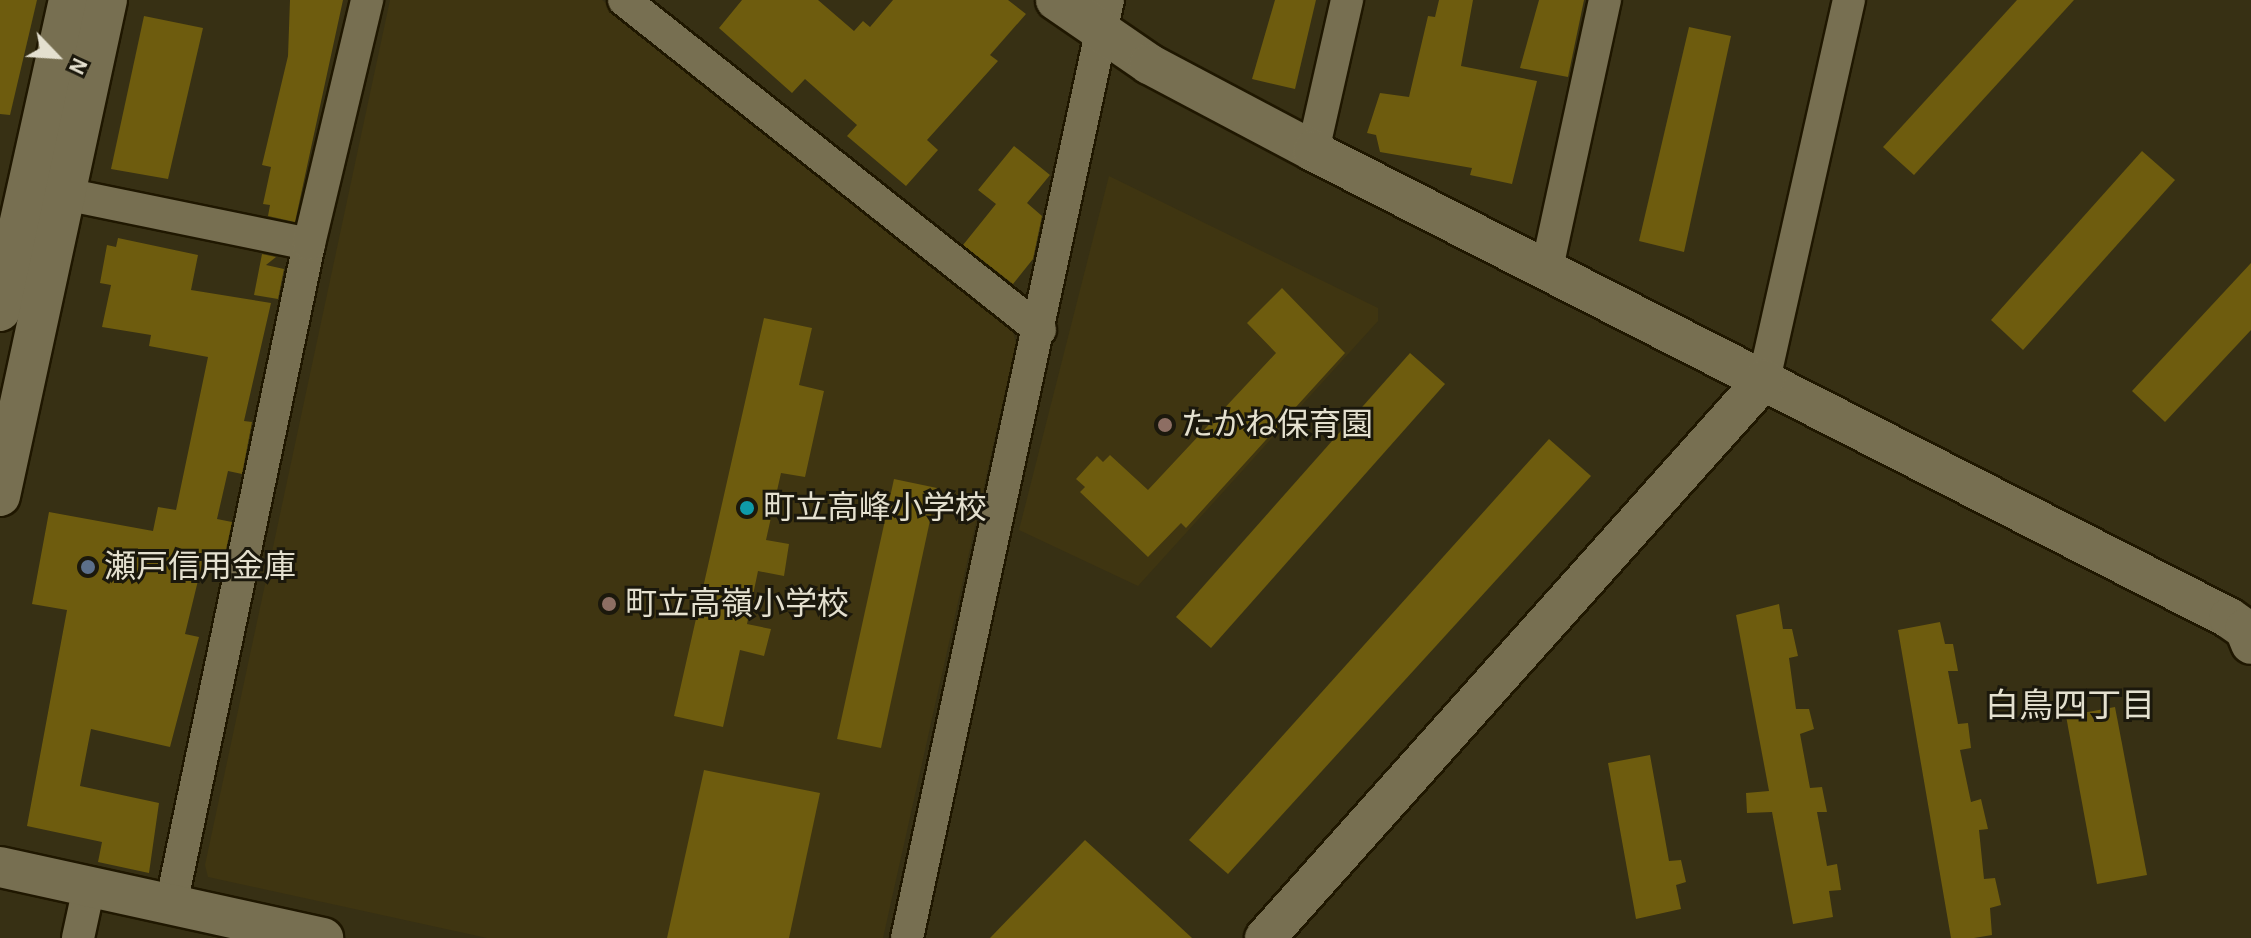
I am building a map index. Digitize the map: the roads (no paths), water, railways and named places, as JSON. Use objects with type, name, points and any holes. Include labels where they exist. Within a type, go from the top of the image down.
[{"type":"street","points":[[0,311],[30,190],[69,0]]},
{"type":"street","points":[[0,496],[30,190],[107,0]]},
{"type":"street","points":[[171,905],[309,244],[367,0]]},
{"type":"street","points":[[624,0],[1040,330]]},
{"type":"street","points":[[1056,0],[1104,17],[1313,151],[1547,268],[2249,634]]},
{"type":"street","points":[[1313,151],[1347,0]]},
{"type":"street","points":[[1547,268],[1605,0]]},
{"type":"street","points":[[1265,938],[1764,380],[1849,0]]},
{"type":"street","points":[[907,938],[1040,330],[1104,17]]},
{"type":"street","points":[[30,190],[309,244]]},
{"type":"street","points":[[0,867],[323,938]]},
{"type":"street","points":[[78,938],[89,887]]},
{"type":"place","name":"たかね保育園","points":[[1165,425]]},
{"type":"place","name":"町立高峰小学校","points":[[747,508]]},
{"type":"place","name":"瀬戸信用金庫","points":[[88,567]]},
{"type":"place","name":"町立高嶺小学校","points":[[609,604]]},
{"type":"district","name":"白鳥四丁目","points":[[2070,708]]}]
